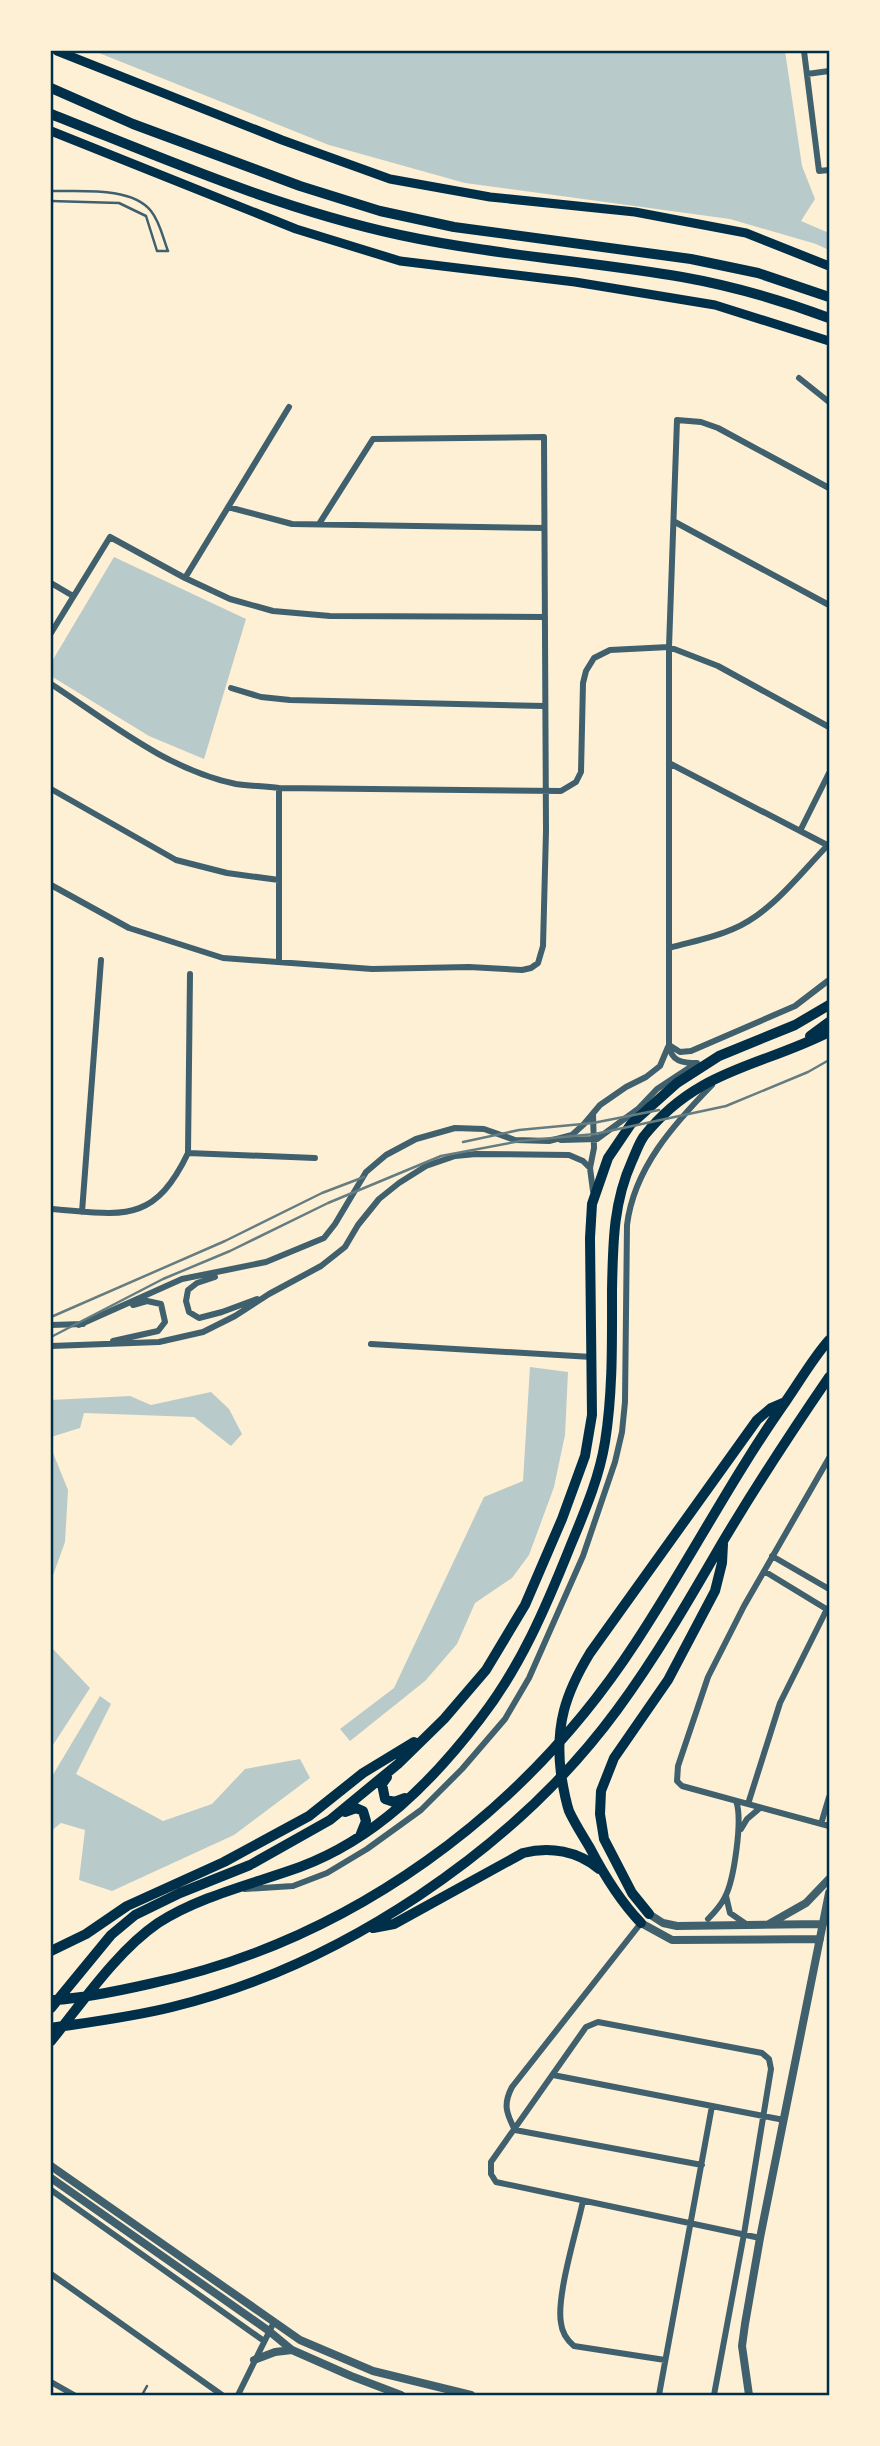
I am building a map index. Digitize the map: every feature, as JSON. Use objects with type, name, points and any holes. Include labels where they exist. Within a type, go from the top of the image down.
[{"type":"highway","points":[[51,88],[133,124],[300,186],[380,211],[454,227],[691,259],[758,273],[829,297]]},
{"type":"highway","points":[[51,114],[276,200],[351,223],[450,245],[682,277],[760,295],[829,318]]},
{"type":"highway","points":[[330,1820],[398,1764],[464,1697],[486,1670],[525,1605],[562,1519],[585,1456],[592,1415],[592,1204],[608,1158],[631,1124],[677,1083],[719,1056],[795,1025],[829,1005]]},
{"type":"highway","points":[[800,1044],[829,1022]]},
{"type":"highway","points":[[51,2041],[117,1961],[146,1933],[175,1913],[313,1862],[355,1841],[388,1818],[413,1794],[480,1719],[516,1666],[553,1590],[591,1498],[605,1445],[611,1395],[613,1228],[624,1178],[642,1138],[670,1108],[703,1084],[829,1032]]},
{"type":"highway","points":[[51,2000],[123,1990],[233,1962],[306,1932],[382,1892],[456,1840],[487,1814],[547,1756],[614,1675],[682,1570],[751,1452],[829,1340]]},
{"type":"highway","points":[[51,2028],[172,2007],[238,1986],[331,1949],[409,1902],[462,1864],[518,1817],[574,1762],[609,1720],[653,1659],[724,1541],[829,1377]]},
{"type":"highway","points":[[645,1919],[630,1911],[603,1871],[569,1810],[563,1789],[558,1748],[561,1716],[572,1682],[590,1653],[757,1420],[771,1408],[785,1402]]},
{"type":"highway","points":[[645,1919],[607,1846],[601,1825],[601,1791],[614,1758],[656,1700],[715,1591],[724,1541]]},
{"type":"highway","points":[[51,1951],[86,1934],[127,1906],[224,1862],[309,1816],[363,1773],[428,1734]]},
{"type":"highway","points":[[398,1764],[382,1784],[382,1796],[387,1801],[394,1802],[413,1794]]},
{"type":"highway","points":[[51,2008],[111,1935],[135,1915],[250,1864],[356,1808],[363,1811],[365,1827],[355,1841]]},
{"type":"highway","points":[[367,1928],[394,1924],[499,1865],[531,1851],[549,1849],[571,1853],[588,1860],[603,1871]]},
{"type":"main road","points":[[57,51],[282,140],[390,178],[490,197],[635,212],[746,233],[829,266]]},
{"type":"main road","points":[[51,131],[296,229],[400,261],[575,282],[715,305],[829,341]]},
{"type":"street","points":[[804,51],[820,171],[829,170]]},
{"type":"street","points":[[807,74],[829,71]]},
{"type":"street","points":[[799,378],[829,401]]},
{"type":"street","points":[[185,578],[289,407]]},
{"type":"street","points":[[697,1063],[677,1060],[670,1053],[669,1045],[669,647],[677,419],[701,422],[718,428],[829,488]]},
{"type":"street","points":[[51,886],[129,928],[223,958],[372,969],[469,967],[522,970],[538,963],[543,946],[545,831],[544,437],[376,438],[369,442],[319,524]]},
{"type":"street","points":[[228,507],[282,522],[544,528]]},
{"type":"street","points":[[675,522],[829,605]]},
{"type":"street","points":[[51,633],[110,537],[230,599],[289,614],[544,617]]},
{"type":"street","points":[[51,583],[73,596]]},
{"type":"street","points":[[51,684],[162,756],[203,774],[236,783],[279,788],[561,792],[576,782],[581,772],[583,682],[586,671],[594,658],[610,650],[669,647],[718,666],[829,727]]},
{"type":"street","points":[[231,688],[261,697],[290,701],[544,706]]},
{"type":"street","points":[[669,763],[828,846],[783,893],[754,918],[732,930],[669,948]]},
{"type":"street","points":[[800,831],[829,773]]},
{"type":"street","points":[[279,788],[279,961]]},
{"type":"street","points":[[51,789],[176,860],[227,873],[279,880]]},
{"type":"street","points":[[82,1212],[102,960]]},
{"type":"street","points":[[51,1209],[117,1214],[133,1212],[145,1207],[170,1187],[188,1153],[190,974]]},
{"type":"street","points":[[669,1045],[680,1052],[691,1051],[795,1006],[829,980]]},
{"type":"street","points":[[549,1141],[572,1135],[600,1105],[660,1066],[669,1045]]},
{"type":"street","points":[[269,1294],[199,1318],[189,1312],[186,1301],[188,1290],[197,1283],[266,1262],[324,1238],[366,1172],[386,1154],[415,1139],[455,1129],[484,1129],[515,1140],[594,1140],[608,1133],[638,1109],[657,1089],[697,1063],[719,1056]]},
{"type":"street","points":[[233,1890],[292,1886],[327,1873],[367,1849],[421,1810],[462,1769],[505,1719],[552,1630],[583,1556],[615,1462],[625,1402],[627,1225],[632,1198],[644,1169],[685,1112],[720,1076]]},
{"type":"street","points":[[592,1204],[593,1181],[590,1168],[594,1140],[593,1114]]},
{"type":"street","points":[[188,1153],[315,1158]]},
{"type":"street","points":[[51,1346],[159,1342],[203,1332],[235,1317],[269,1294],[321,1266],[345,1247],[358,1224],[379,1199],[399,1183],[426,1166],[455,1156],[569,1154],[590,1168]]},
{"type":"street","points":[[79,1325],[182,1279],[237,1270]]},
{"type":"street","points":[[51,1325],[79,1325],[147,1301],[161,1304],[165,1322],[158,1331],[91,1345]]},
{"type":"street","points":[[370,1344],[593,1357]]},
{"type":"street","points":[[829,1458],[772,1556],[708,1676],[676,1774],[677,1781],[682,1786],[829,1826]]},
{"type":"street","points":[[772,1556],[829,1590]]},
{"type":"street","points":[[748,1804],[780,1703],[828,1610],[764,1571]]},
{"type":"street","points":[[821,1824],[829,1797]]},
{"type":"street","points":[[736,1801],[740,1831],[726,1896],[730,1913],[748,1926]]},
{"type":"street","points":[[740,1831],[747,1819],[760,1808]]},
{"type":"street","points":[[766,1925],[796,1911],[829,1879]]},
{"type":"street","points":[[749,2395],[742,2346],[760,2238],[829,1893]]},
{"type":"street","points":[[708,1919],[726,1896]]},
{"type":"street","points":[[645,1919],[677,1926],[823,1924]]},
{"type":"street","points":[[645,1919],[672,1940],[820,1939]]},
{"type":"street","points":[[515,2130],[505,2103],[512,2087],[645,1919]]},
{"type":"street","points":[[714,2395],[744,2234],[764,2116],[771,2069],[769,2059],[762,2053],[598,2022],[586,2027],[491,2162],[491,2174],[496,2182],[744,2234],[760,2238]]},
{"type":"street","points":[[553,2076],[784,2120]]},
{"type":"street","points":[[659,2395],[712,2106]]},
{"type":"street","points":[[515,2130],[702,2165]]},
{"type":"street","points":[[51,2166],[300,2340],[373,2371],[471,2395]]},
{"type":"street","points":[[51,2178],[269,2331],[292,2350],[401,2395]]},
{"type":"street","points":[[51,2190],[264,2341]]},
{"type":"street","points":[[583,2201],[561,2296],[560,2313],[564,2333],[574,2346],[665,2360]]},
{"type":"street","points":[[51,2274],[222,2395]]},
{"type":"street","points":[[238,2395],[274,2322]]},
{"type":"street","points":[[254,2360],[275,2352],[292,2350]]},
{"type":"street","points":[[51,2382],[74,2395]]},
{"type":"lane","points":[[51,191],[120,194],[135,199],[150,209],[160,226],[168,251],[157,251],[146,216],[120,203],[51,201]]},
{"type":"lane","points":[[142,2395],[147,2386]]},
{"type":"shaded area","points":[[94,51],[785,51],[802,166],[815,199],[801,221],[829,233],[829,250],[730,219],[465,183],[329,145]]},
{"type":"shaded area","points":[[114,557],[246,619],[204,759],[149,736],[51,676],[51,663]]},
{"type":"shaded area","points":[[530,1367],[568,1372],[565,1435],[554,1487],[529,1555],[512,1578],[475,1603],[457,1644],[425,1681],[350,1741],[340,1729],[394,1688],[484,1497],[523,1481]]},
{"type":"shaded area","points":[[211,1392],[229,1409],[242,1434],[231,1446],[194,1417],[84,1413],[80,1428],[51,1437],[51,1400],[130,1396],[151,1405]]},
{"type":"shaded area","points":[[51,1448],[68,1490],[65,1542],[51,1581]]},
{"type":"shaded area","points":[[51,1647],[90,1688],[51,1748]]},
{"type":"shaded area","points":[[100,1696],[111,1704],[76,1774],[163,1821],[212,1804],[245,1769],[300,1759],[310,1778],[234,1835],[112,1891],[79,1880],[85,1830],[61,1823],[51,1831],[51,1778]]},
{"type":"railway","points":[[51,1337],[163,1279],[230,1251],[328,1203],[441,1156],[520,1141],[595,1134],[726,1106],[808,1072],[829,1060]]},
{"type":"railway","points":[[463,1142],[519,1130],[593,1123],[659,1110]]},
{"type":"railway","points":[[51,1317],[225,1241],[322,1193],[364,1177]]}]
